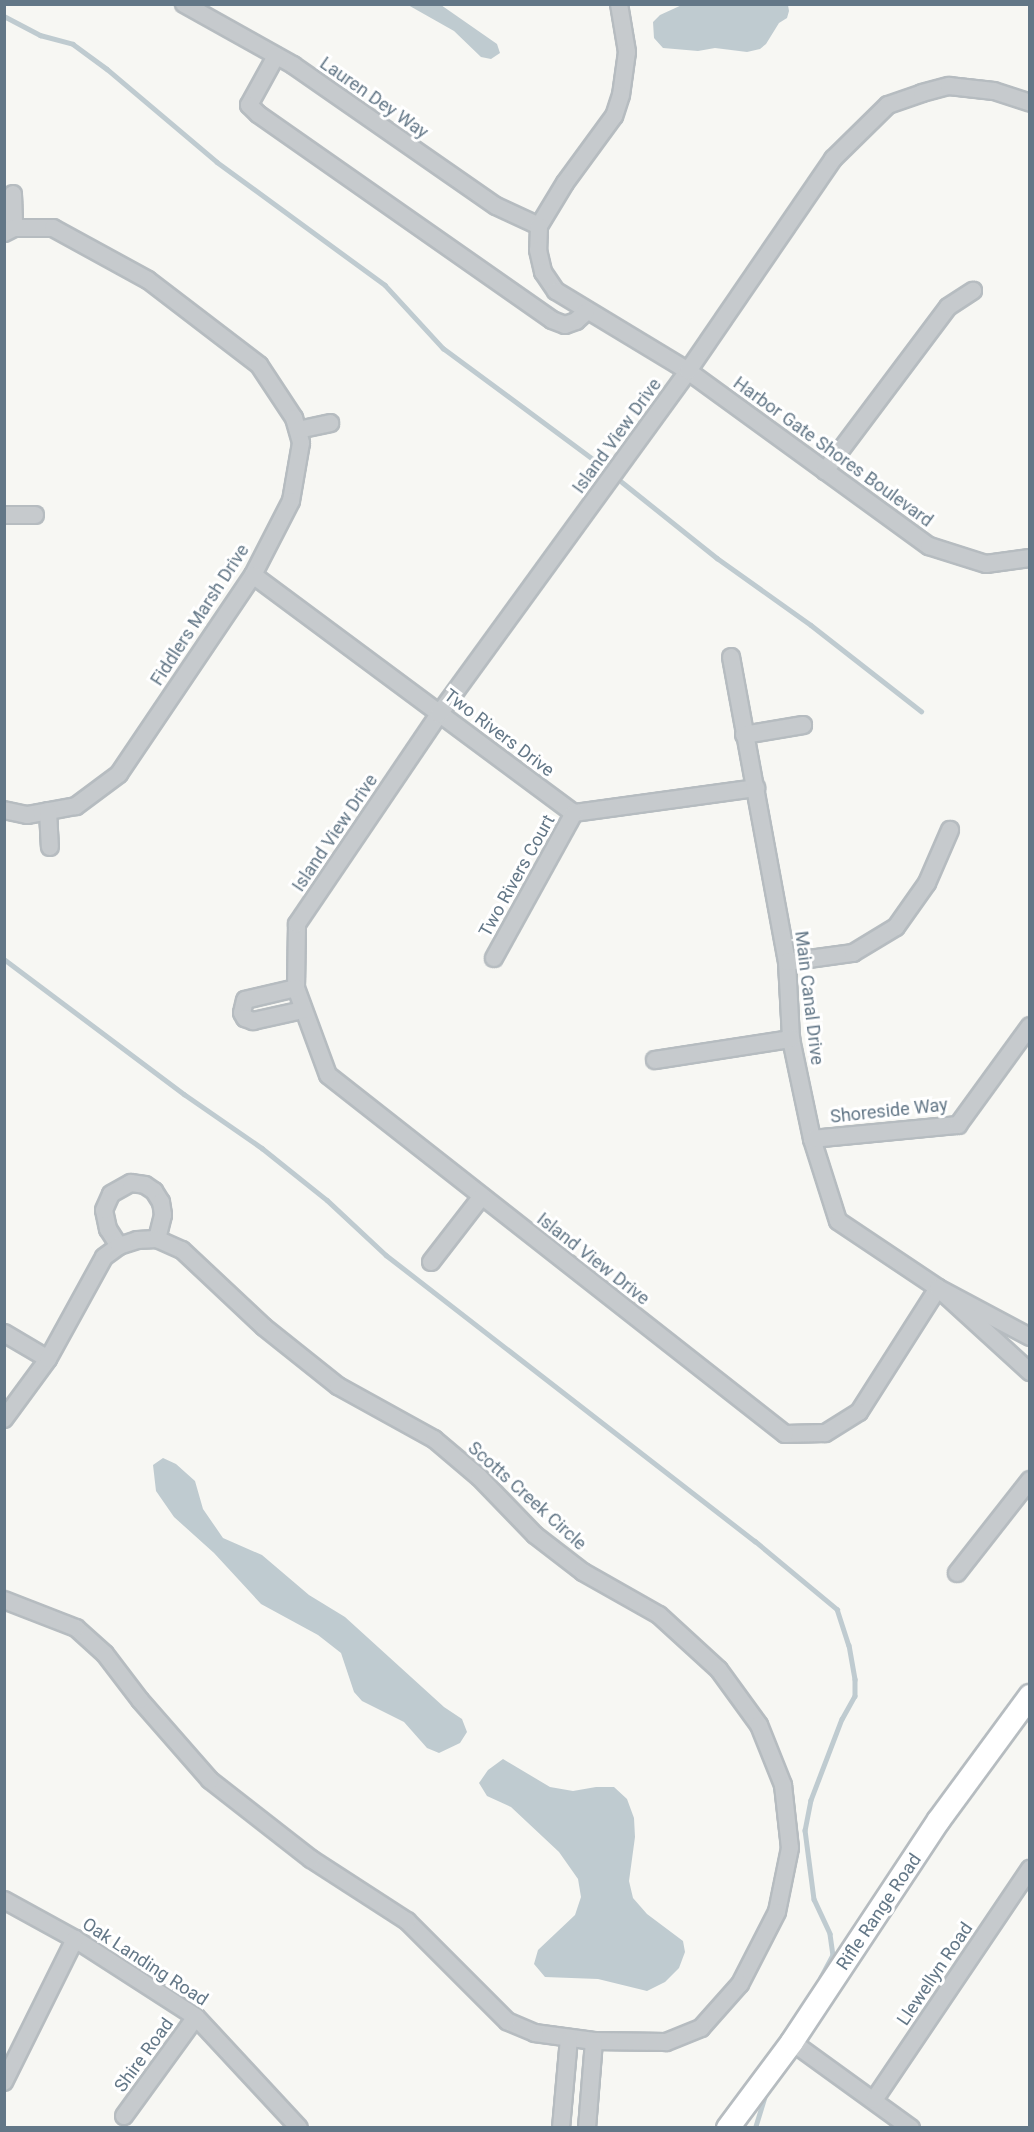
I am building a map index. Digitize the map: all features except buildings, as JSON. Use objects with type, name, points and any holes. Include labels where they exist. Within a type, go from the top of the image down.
[{"type":"main road","name":"Rifle Range Road","points":[[728,2127],[792,2042],[939,1820],[1029,1696]]},
{"type":"street","name":"Lauren Dey Way","points":[[184,4],[276,56],[496,206],[539,226]]},
{"type":"street","points":[[539,226],[565,183],[614,116],[621,95],[627,52],[621,5]]},
{"type":"street","points":[[276,56],[249,105],[258,114],[552,320],[565,325],[576,321],[586,312]]},
{"type":"street","name":"Island View Drive","points":[[938,1288],[859,1412],[825,1433],[785,1434],[328,1075],[296,988],[297,924],[439,714],[688,371],[833,159],[888,105],[949,86],[994,91],[1029,103]]},
{"type":"street","points":[[10,230],[13,194]]},
{"type":"street","name":"Harbor Gate Shores Boulevard","points":[[539,226],[538,243],[543,272],[556,291],[586,312],[688,371],[929,546],[986,564],[1029,558]]},
{"type":"street","name":"Fiddlers Marsh Drive","points":[[4,810],[27,815],[76,806],[119,774],[253,575],[291,501],[301,443],[294,418],[259,366],[148,280],[53,228],[10,230]]},
{"type":"street","points":[[825,471],[948,307],[974,291]]},
{"type":"street","points":[[298,429],[330,423]]},
{"type":"street","points":[[4,515],[35,515]]},
{"type":"street","name":"Two Rivers Drive","points":[[253,575],[574,813]]},
{"type":"street","name":"Main Canal Drive","points":[[731,657],[787,962],[791,1039],[812,1139],[838,1221],[938,1288],[1029,1337]]},
{"type":"street","points":[[744,735],[803,725]]},
{"type":"street","points":[[574,813],[756,788]]},
{"type":"street","points":[[48,811],[50,847]]},
{"type":"street","name":"Two Rivers Court","points":[[494,958],[574,813]]},
{"type":"street","points":[[787,962],[853,952],[896,927],[927,883],[950,830]]},
{"type":"street","points":[[296,988],[245,1000],[242,1013],[245,1018],[253,1020],[303,1010]]},
{"type":"street","name":"Shoreside Way","points":[[812,1139],[958,1125],[1029,1026]]},
{"type":"street","points":[[655,1060],[791,1039]]},
{"type":"street","points":[[4,1419],[48,1359],[104,1257],[119,1246],[137,1240],[157,1239],[163,1215],[161,1202],[154,1191],[145,1185],[131,1183],[118,1187],[111,1194],[104,1210],[108,1229],[119,1246]]},
{"type":"street","points":[[430,1262],[482,1196]]},
{"type":"street","name":"Scotts Creek Circle","points":[[4,1600],[76,1628],[105,1654],[140,1700],[210,1780],[311,1859],[407,1921],[507,2021],[535,2033],[594,2041],[666,2042],[701,2028],[740,1984],[777,1912],[790,1848],[783,1785],[759,1725],[719,1670],[659,1615],[583,1572],[535,1535],[479,1476],[434,1439],[338,1386],[264,1327],[182,1250],[157,1239]]},
{"type":"street","name":"Main Canal Drive","points":[[938,1288],[1028,1367]]},
{"type":"street","points":[[4,1333],[48,1359]]},
{"type":"street","points":[[957,1573],[1029,1480]]},
{"type":"street","name":"Llewellyn Road","points":[[874,2100],[1029,1869]]},
{"type":"street","name":"Oak Landing Road","points":[[4,1900],[75,1939],[196,2017],[299,2127]]},
{"type":"street","points":[[4,2082],[75,1939]]},
{"type":"street","name":"Shire Road","points":[[124,2116],[196,2017]]},
{"type":"street","points":[[561,2127],[568,2039]]},
{"type":"street","points":[[587,2127],[594,2041]]},
{"type":"street","points":[[792,2042],[912,2127]]},
{"type":"shaded area","points":[[684,4],[788,5],[789,11],[787,18],[779,23],[766,44],[760,49],[747,52],[715,48],[698,51],[663,48],[654,38],[653,22],[660,15]]},
{"type":"shaded area","points":[[408,5],[441,5],[497,44],[500,53],[491,59],[481,57],[454,31]]},
{"type":"shaded area","points":[[163,1458],[176,1464],[195,1481],[203,1509],[223,1538],[262,1555],[309,1595],[345,1617],[444,1707],[462,1719],[467,1732],[460,1743],[439,1753],[427,1748],[404,1722],[362,1701],[354,1692],[341,1653],[318,1635],[261,1604],[214,1553],[174,1517],[156,1491],[153,1465]]},
{"type":"shaded area","points":[[503,1759],[550,1787],[573,1791],[614,1787],[627,1799],[634,1818],[635,1837],[629,1881],[633,1898],[647,1914],[683,1941],[685,1952],[679,1968],[665,1982],[647,1991],[598,1979],[545,1977],[534,1964],[538,1950],[575,1915],[581,1897],[578,1879],[559,1852],[511,1807],[487,1796],[479,1783],[488,1770]]},
{"type":"waterway","points":[[4,16],[40,35],[73,44],[107,69],[217,162],[385,285],[443,348],[604,467]]},
{"type":"waterway","points":[[622,482],[717,558],[811,625],[921,711]]},
{"type":"waterway","points":[[4,959],[184,1094],[262,1148],[327,1200],[386,1255],[755,1541],[837,1609],[849,1645],[855,1679],[855,1696],[842,1719],[811,1800],[805,1830],[814,1899],[830,1934],[833,1955],[821,1978]]},
{"type":"waterway","points":[[755,2128],[766,2093]]}]
